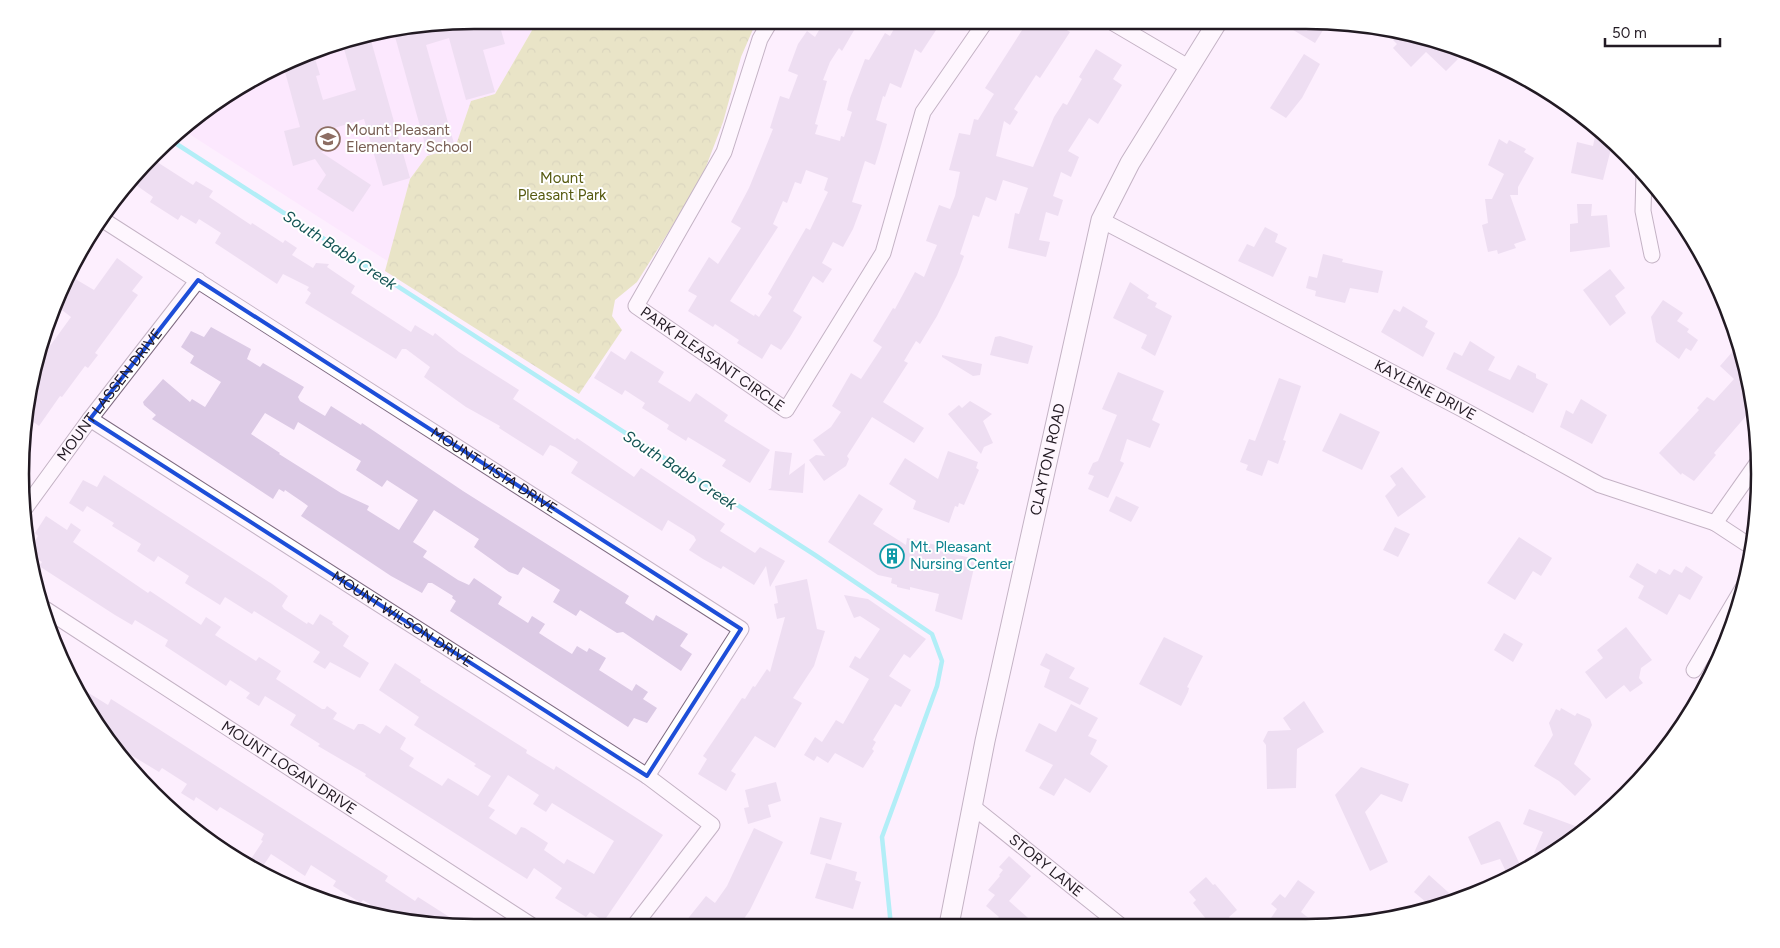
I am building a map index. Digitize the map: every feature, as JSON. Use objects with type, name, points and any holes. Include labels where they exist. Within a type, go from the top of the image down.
[{"type":"street","name":"PARK PLEASANT CIRCLE","points":[[766,29],[760,39],[724,152],[636,306],[786,410],[883,253],[923,112],[980,29]]},
{"type":"street","points":[[1124,29],[1188,67]]},
{"type":"street","name":"CLAYTON ROAD","points":[[949,919],[972,806],[1102,220],[1130,163],[1213,29]]},
{"type":"street","points":[[1644,184],[1643,211],[1652,255]]},
{"type":"street","name":"KAYLENE DRIVE","points":[[1102,220],[1462,409],[1600,485],[1715,523],[1745,543]]},
{"type":"street","name":"MOUNT VISTA DRIVE","points":[[107,223],[741,629],[647,776]]},
{"type":"street","name":"MOUNT LASSEN DRIVE","points":[[30,500],[198,280]]},
{"type":"street","name":"MOUNT WILSON DRIVE","points":[[90,420],[647,776],[712,825],[639,919]]},
{"type":"street","points":[[1715,523],[1751,472]]},
{"type":"street","points":[[1694,670],[1730,609]]},
{"type":"street","name":"MOUNT LOGAN DRIVE","points":[[51,612],[522,919]]},
{"type":"street","name":"STORY LANE","points":[[972,806],[1113,919]]},
{"type":"highlighted area","points":[[198,280],[741,629],[647,776],[90,419]]},
{"type":"shaded area","name":"Mount Pleasant Elementary School","points":[[474,29],[533,29],[495,94],[471,101],[455,148],[427,156],[410,179],[389,262],[188,133],[251,88],[331,52],[387,37],[416,33]]},
{"type":"green space","name":"Mount Pleasant Park","points":[[533,29],[753,29],[741,57],[723,122],[704,172],[690,198],[637,282],[615,300],[612,316],[622,330],[579,394],[385,271],[410,179],[427,156],[455,148],[471,101],[495,94]]},
{"type":"building","points":[[501,29],[505,44],[483,50],[495,92],[466,100],[449,38],[426,45],[455,147],[428,155],[395,36],[445,30]]},
{"type":"building","points":[[820,29],[855,29],[842,51],[839,48],[830,62],[823,80],[827,81],[815,124],[818,125],[815,134],[840,141],[841,136],[844,137],[852,112],[847,110],[865,59],[869,60],[885,33],[890,36],[894,29],[937,29],[921,53],[915,49],[901,88],[890,83],[885,97],[883,96],[876,120],[887,124],[880,149],[875,165],[865,161],[852,202],[862,205],[853,229],[843,247],[833,242],[822,263],[832,269],[823,283],[813,276],[793,311],[802,317],[790,337],[781,350],[771,344],[762,359],[737,343],[739,340],[715,324],[713,327],[688,311],[697,296],[688,291],[709,257],[718,264],[741,228],[731,222],[749,188],[773,129],[770,128],[780,96],[789,99],[798,75],[788,71],[798,44],[807,31],[815,37]],"holes":[[[806,170],[828,178],[824,190],[828,192],[810,230],[806,228],[768,294],[772,297],[759,317],[755,314],[754,316],[730,301],[778,227],[773,224],[783,201],[787,203],[795,182],[801,184]]]},
{"type":"building","points":[[1023,29],[1065,29],[1070,32],[1040,78],[1036,75],[1014,109],[1018,112],[1010,125],[1004,121],[996,156],[1033,167],[1054,117],[1063,103],[1067,105],[1082,79],[1079,77],[1096,49],[1122,65],[1113,79],[1122,85],[1098,124],[1089,118],[1068,151],[1079,157],[1071,177],[1061,172],[1053,196],[1063,200],[1058,216],[1046,212],[1039,240],[1050,242],[1046,257],[1008,248],[1015,213],[1019,214],[1028,188],[1003,180],[996,201],[986,197],[979,217],[973,215],[960,254],[964,256],[957,275],[937,316],[920,344],[916,341],[904,361],[908,363],[883,402],[924,428],[914,443],[872,417],[847,456],[849,459],[846,466],[824,481],[809,460],[816,455],[825,456],[813,440],[831,427],[841,412],[832,406],[851,373],[861,379],[882,347],[873,341],[893,308],[895,309],[915,272],[924,277],[937,245],[926,241],[939,205],[950,209],[955,196],[960,172],[949,170],[959,133],[970,135],[974,119],[978,120],[994,94],[985,88]]},
{"type":"building","points":[[1291,29],[1323,30],[1315,43]]},
{"type":"building","points":[[1395,38],[1449,52],[1458,59],[1446,71],[1426,52],[1411,67],[1393,48],[1397,44],[1393,40]]},
{"type":"building","points":[[371,41],[410,178],[383,186],[364,119],[331,129],[335,148],[321,152],[371,185],[353,212],[317,189],[326,175],[315,159],[293,166],[284,131],[300,127],[285,71],[315,59],[320,75],[316,76],[323,100],[356,90],[344,48]]},
{"type":"building","points":[[1304,54],[1320,64],[1302,98],[1286,118],[1270,108]]},
{"type":"building","points":[[1595,135],[1611,149],[1603,180],[1571,173],[1577,142],[1593,146]]},
{"type":"building","points":[[1499,139],[1507,144],[1509,140],[1526,149],[1524,152],[1534,158],[1518,187],[1518,195],[1510,195],[1526,240],[1514,244],[1516,248],[1498,254],[1497,250],[1488,252],[1482,225],[1488,223],[1485,199],[1492,199],[1504,174],[1488,165]]},
{"type":"building","points":[[157,162],[193,185],[196,181],[213,191],[209,197],[251,225],[252,223],[283,243],[285,240],[297,248],[292,255],[313,268],[316,263],[329,264],[327,267],[355,286],[351,293],[411,332],[415,325],[433,336],[435,333],[459,352],[519,390],[513,399],[575,440],[577,438],[634,477],[641,468],[725,524],[720,531],[755,553],[760,547],[785,561],[770,587],[766,566],[754,585],[723,566],[721,569],[703,559],[689,550],[696,540],[694,536],[668,520],[662,531],[571,473],[578,462],[555,447],[550,445],[543,456],[499,428],[500,426],[466,407],[424,377],[430,367],[406,349],[402,349],[396,359],[305,303],[311,293],[307,290],[309,287],[283,274],[277,284],[215,243],[221,233],[199,219],[196,224],[181,215],[178,220],[150,202],[153,197],[135,185]]},
{"type":"building","points":[[1577,204],[1592,204],[1591,216],[1607,215],[1610,247],[1570,252],[1570,224],[1578,223]]},
{"type":"building","points":[[1265,227],[1278,234],[1275,242],[1287,248],[1273,277],[1238,261],[1247,244],[1254,247]]},
{"type":"building","points":[[1323,254],[1343,259],[1342,262],[1383,271],[1378,293],[1350,288],[1345,303],[1315,296],[1316,291],[1306,288],[1309,276],[1317,278]]},
{"type":"building","points":[[117,258],[143,277],[132,291],[138,295],[95,353],[98,355],[88,368],[85,366],[62,397],[60,396],[39,426],[32,421],[33,416],[37,387],[48,345],[50,346],[71,317],[61,309],[74,278],[94,290]]},
{"type":"building","points":[[1610,269],[1625,288],[1615,296],[1626,313],[1610,326],[1583,290]]},
{"type":"building","points":[[1130,282],[1149,295],[1147,298],[1157,303],[1155,307],[1172,316],[1155,356],[1141,348],[1147,335],[1113,318]]},
{"type":"building","points":[[1663,300],[1683,313],[1677,321],[1689,329],[1687,332],[1698,340],[1691,351],[1686,348],[1679,359],[1656,342],[1651,317]]},
{"type":"building","points":[[1403,306],[1428,321],[1425,327],[1435,333],[1423,357],[1381,332],[1394,309],[1400,312]]},
{"type":"building","points":[[211,327],[251,349],[247,359],[260,367],[263,363],[304,387],[298,397],[300,401],[325,416],[331,406],[361,425],[362,423],[463,491],[629,596],[625,603],[653,621],[656,615],[688,634],[680,646],[692,654],[681,671],[623,632],[617,633],[580,610],[576,616],[553,602],[560,590],[523,567],[518,575],[509,572],[474,547],[479,539],[434,510],[413,542],[427,551],[423,557],[458,580],[469,585],[474,578],[502,597],[498,604],[528,623],[532,616],[545,624],[539,633],[572,654],[577,646],[587,652],[589,648],[606,658],[599,670],[632,691],[636,684],[648,692],[643,699],[657,708],[647,723],[634,718],[628,727],[450,611],[456,601],[452,598],[453,596],[432,583],[428,583],[422,593],[391,576],[301,516],[308,506],[285,490],[284,492],[279,489],[273,499],[152,419],[156,415],[143,402],[163,379],[190,402],[192,399],[205,407],[221,382],[190,363],[194,356],[181,347],[191,331],[204,337]],"holes":[[[265,413],[294,430],[298,422],[361,461],[356,470],[382,487],[387,480],[418,500],[399,530],[367,510],[369,506],[341,493],[251,434]]]},
{"type":"building","points":[[1000,336],[1033,346],[1028,364],[990,355],[995,337]]},
{"type":"building","points":[[1470,341],[1495,357],[1488,370],[1510,380],[1518,365],[1536,374],[1536,378],[1548,384],[1533,413],[1446,369],[1454,352],[1462,356]]},
{"type":"building","points":[[1734,350],[1743,387],[1747,415],[1714,453],[1716,455],[1694,481],[1682,473],[1681,475],[1659,453],[1699,410],[1697,408],[1707,397],[1714,401],[1734,379],[1720,366]]},
{"type":"building","points":[[611,351],[625,360],[631,351],[664,372],[658,382],[690,402],[696,393],[728,415],[724,421],[770,450],[750,483],[722,466],[726,460],[688,437],[686,441],[667,429],[669,425],[642,408],[645,403],[625,390],[622,395],[594,378]]},
{"type":"building","points":[[942,355],[982,364],[980,375],[973,376],[942,357]]},
{"type":"building","points":[[1118,372],[1164,391],[1152,420],[1160,424],[1150,448],[1127,439],[1120,461],[1124,463],[1108,498],[1088,489],[1094,476],[1088,474],[1093,463],[1098,461],[1117,415],[1102,409]]},
{"type":"building","points":[[1279,378],[1301,386],[1283,440],[1286,441],[1278,464],[1268,460],[1262,476],[1246,470],[1248,465],[1240,462],[1249,439],[1255,441]]},
{"type":"building","points":[[1581,399],[1607,415],[1592,444],[1560,427],[1566,410],[1573,414]]},
{"type":"building","points":[[970,401],[992,414],[983,421],[993,443],[984,447],[981,454],[948,414],[959,405],[962,408]]},
{"type":"building","points":[[1340,413],[1380,432],[1362,470],[1322,451]]},
{"type":"building","points":[[775,451],[792,453],[789,475],[805,463],[803,493],[768,490],[771,488]]},
{"type":"building","points":[[948,451],[978,462],[976,468],[979,470],[964,505],[959,503],[958,507],[955,506],[949,523],[913,509],[916,501],[889,484],[905,458],[938,479]]},
{"type":"building","points":[[1402,467],[1426,497],[1398,517],[1385,496],[1396,485],[1390,476]]},
{"type":"building","points":[[104,475],[272,584],[288,596],[282,606],[284,609],[307,624],[308,622],[313,625],[320,614],[333,622],[332,624],[349,636],[343,646],[369,663],[360,678],[330,662],[325,669],[313,662],[320,652],[254,611],[252,614],[225,597],[220,605],[185,583],[189,576],[158,556],[154,562],[137,551],[141,544],[112,526],[114,523],[87,506],[83,512],[69,503],[83,480],[97,487]]},
{"type":"building","name":"Mt. Pleasant Nursing Center","points":[[859,494],[883,509],[873,524],[906,545],[907,538],[936,545],[935,550],[976,559],[962,620],[935,611],[939,594],[910,587],[910,590],[897,587],[897,585],[891,583],[892,578],[878,575],[828,542]]},
{"type":"building","points":[[1116,496],[1139,507],[1131,522],[1109,511]]},
{"type":"building","points":[[46,516],[67,530],[71,523],[81,530],[73,542],[148,593],[150,591],[201,625],[206,617],[221,627],[215,635],[256,661],[259,657],[281,671],[276,679],[322,709],[325,709],[327,706],[337,713],[333,719],[354,730],[358,724],[363,724],[380,734],[386,725],[406,738],[400,749],[414,758],[409,766],[442,786],[448,778],[478,796],[491,776],[474,766],[476,764],[414,725],[419,717],[379,690],[395,663],[421,680],[420,682],[527,750],[526,753],[554,770],[556,766],[663,835],[605,919],[601,919],[590,912],[586,917],[555,898],[562,888],[534,868],[527,879],[365,776],[366,774],[318,746],[320,744],[290,725],[296,715],[265,696],[259,706],[246,698],[250,693],[230,680],[226,686],[165,646],[168,640],[135,620],[132,625],[39,566],[42,562],[37,558],[34,542],[38,536],[35,533]],"holes":[[[508,775],[539,795],[533,804],[546,812],[552,803],[614,841],[594,874],[567,859],[564,864],[544,850],[548,843],[525,828],[521,827],[516,835],[489,818],[495,810],[488,806]]]},
{"type":"building","points":[[1395,527],[1410,534],[1398,557],[1383,550]]},
{"type":"building","points":[[1519,537],[1552,558],[1541,576],[1533,571],[1515,600],[1487,583]]},
{"type":"building","points":[[1637,563],[1656,574],[1659,569],[1670,575],[1674,569],[1682,573],[1686,566],[1703,577],[1690,600],[1679,594],[1667,615],[1638,598],[1644,586],[1629,577]]},
{"type":"building","points":[[807,579],[817,629],[825,631],[814,666],[793,698],[802,703],[775,748],[755,736],[731,771],[736,774],[726,791],[698,774],[707,759],[703,756],[742,698],[745,699],[767,669],[770,672],[785,617],[777,619],[774,604],[778,603],[775,586]]},
{"type":"building","points":[[844,595],[868,599],[926,639],[910,658],[904,654],[889,676],[911,690],[901,707],[895,704],[873,740],[876,742],[872,749],[874,751],[863,768],[835,753],[828,763],[817,756],[814,761],[804,755],[815,737],[822,742],[836,720],[843,724],[869,679],[849,667],[855,656],[860,659],[880,629],[860,616],[854,618]]},
{"type":"building","points":[[1626,627],[1652,660],[1641,668],[1639,678],[1643,683],[1630,692],[1624,685],[1606,699],[1585,672],[1603,658],[1597,650]]},
{"type":"building","points":[[1504,633],[1523,644],[1513,662],[1494,650]]},
{"type":"building","points":[[1164,637],[1203,656],[1187,687],[1189,688],[1188,692],[1181,706],[1139,684]]},
{"type":"building","points":[[1046,653],[1075,668],[1069,678],[1089,688],[1080,705],[1044,687],[1050,670],[1040,665]]},
{"type":"building","points":[[85,691],[108,705],[111,699],[388,876],[385,881],[415,901],[418,897],[451,918],[387,911],[376,908],[363,900],[361,903],[333,886],[336,881],[311,865],[305,876],[271,854],[263,866],[251,860],[263,841],[261,840],[264,834],[220,807],[217,811],[196,797],[194,801],[181,793],[187,784],[162,768],[159,772],[127,753]]},
{"type":"building","points":[[1304,701],[1324,732],[1297,749],[1296,788],[1267,789],[1266,745],[1263,741],[1268,731],[1291,730],[1283,718]]},
{"type":"building","points":[[1071,704],[1098,718],[1088,736],[1097,740],[1090,754],[1108,766],[1090,793],[1065,778],[1054,796],[1039,788],[1053,765],[1025,751],[1039,723],[1056,732]]},
{"type":"building","points":[[1561,708],[1575,716],[1577,713],[1590,719],[1592,725],[1574,764],[1591,779],[1575,796],[1559,781],[1534,766],[1553,735],[1549,723],[1556,709],[1560,711]]},
{"type":"building","points":[[1361,767],[1409,784],[1402,802],[1381,794],[1365,812],[1388,862],[1370,871],[1335,795]]},
{"type":"building","points":[[776,782],[781,801],[768,805],[771,817],[748,824],[744,808],[749,807],[745,790]]},
{"type":"building","points":[[1529,809],[1577,827],[1537,854],[1534,853],[1543,832],[1523,824]]},
{"type":"building","points":[[820,817],[842,823],[831,860],[810,854]]},
{"type":"building","points":[[1497,821],[1500,822],[1520,865],[1506,872],[1500,859],[1481,865],[1468,837]]},
{"type":"building","points":[[754,828],[783,842],[744,919],[688,919],[706,896],[715,903],[727,886]]},
{"type":"building","points":[[1009,856],[1031,876],[1009,901],[1029,919],[997,919],[999,917],[986,906],[995,895],[988,890],[1003,870],[999,867]]},
{"type":"building","points":[[826,863],[857,872],[855,880],[861,882],[853,909],[815,898]]},
{"type":"building","points":[[1429,875],[1451,895],[1426,902],[1414,892]]},
{"type":"building","points":[[1206,877],[1213,885],[1215,884],[1237,910],[1229,917],[1230,919],[1206,919],[1193,903],[1196,900],[1189,892]]},
{"type":"building","points":[[1298,880],[1315,892],[1301,912],[1310,919],[1270,919],[1277,909],[1271,904],[1280,894],[1285,898]]},
{"type":"waterway","name":"South Babb Creek","points":[[176,143],[815,555],[932,634],[942,661],[937,686],[882,837],[890,919]]},
{"type":"place","name":"Mount Pleasant Elementary School","points":[[328,139]]},
{"type":"place","name":"Mt. Pleasant Nursing Center","points":[[892,556]]}]
